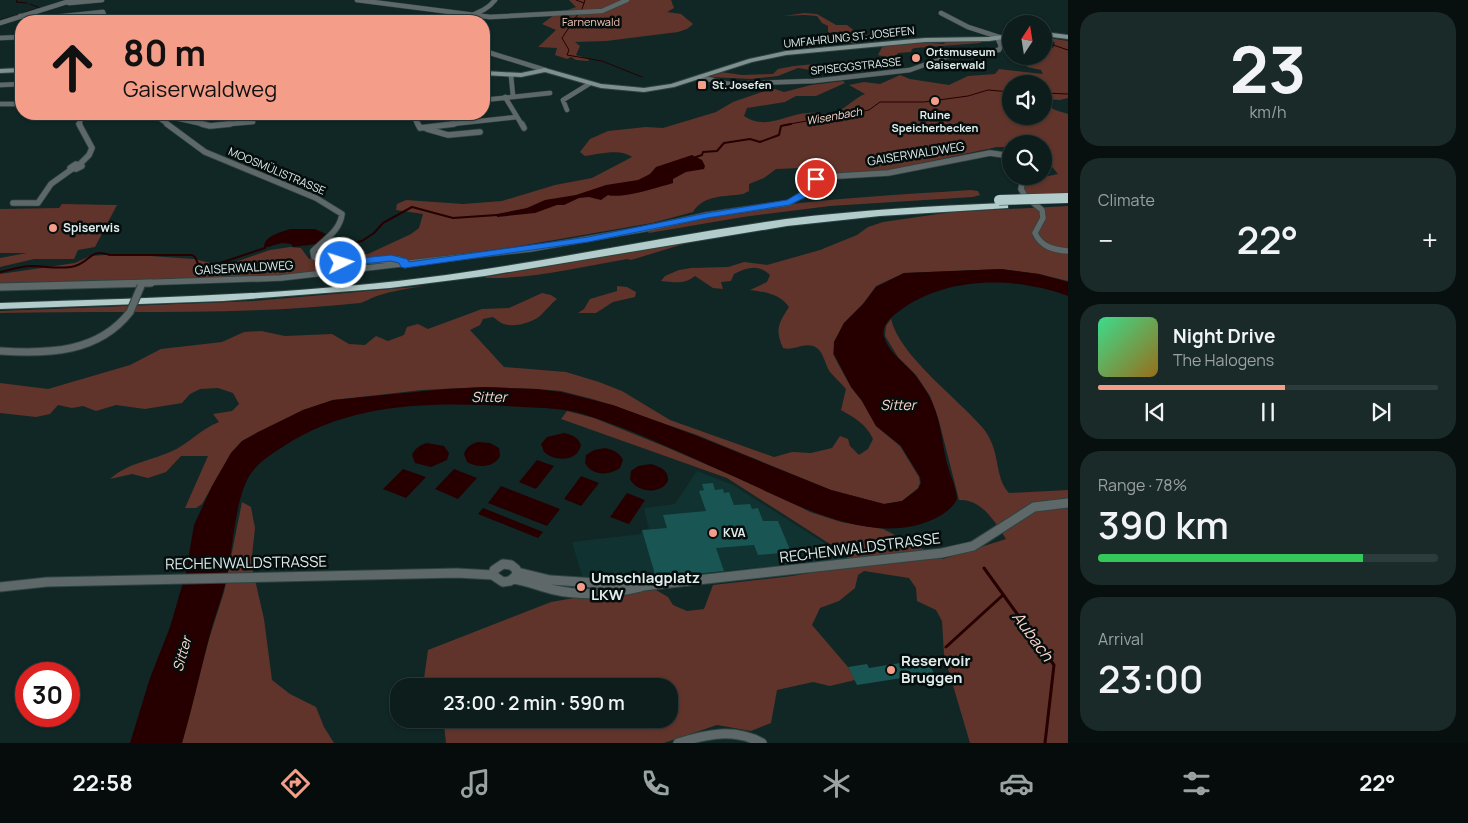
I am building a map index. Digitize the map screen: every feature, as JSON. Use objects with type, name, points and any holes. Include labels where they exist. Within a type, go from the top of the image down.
[{"type":"highway","points":[[0,306],[172,301],[360,288],[444,279],[517,268],[795,221],[1068,198]]},
{"type":"highway","points":[[0,298],[217,291],[365,280],[502,262],[782,216],[888,206],[1002,203],[1068,204]]},
{"type":"street","points":[[23,15],[72,0]]},
{"type":"street","points":[[66,2],[102,0]]},
{"type":"street","points":[[357,0],[470,15],[488,9],[491,2],[495,0]]},
{"type":"street","points":[[490,17],[592,12],[608,9],[627,0]]},
{"type":"street","points":[[77,15],[103,12],[104,15]]},
{"type":"street","points":[[941,13],[968,27],[1000,38]]},
{"type":"street","points":[[0,22],[15,18]]},
{"type":"street","points":[[1052,35],[1068,37]]},
{"type":"street","points":[[0,38],[15,37]]},
{"type":"street","name":"UMFAHRUNG ST. JOSEFEN","points":[[546,70],[589,84],[618,89],[644,90],[672,86],[751,60],[786,53],[925,40],[1000,38]]},
{"type":"street","name":"SPISEGGSTRASSE","points":[[700,77],[728,84],[814,81],[884,74],[910,70],[949,56],[998,50],[1001,46],[1000,38]]},
{"type":"street","points":[[490,53],[527,66],[546,70]]},
{"type":"street","points":[[0,71],[15,70]]},
{"type":"street","points":[[490,74],[511,76],[526,75],[546,70]]},
{"type":"street","points":[[511,76],[514,96]]},
{"type":"street","points":[[0,85],[15,84]]},
{"type":"street","points":[[568,110],[563,103],[564,100],[589,84]]},
{"type":"street","points":[[490,99],[550,93]]},
{"type":"street","points":[[504,97],[524,128]]},
{"type":"street","points":[[0,104],[15,104]]},
{"type":"street","points":[[490,120],[516,117]]},
{"type":"street","points":[[13,203],[38,203],[51,184],[72,169],[70,168],[71,166],[80,164],[89,155],[92,148],[78,120]]},
{"type":"street","name":"MOOSMÜLISTRASSE","points":[[162,120],[206,152],[316,198],[332,206],[342,214],[341,223],[317,246],[312,254],[320,259],[331,262],[354,263],[391,258],[403,261],[405,265]]},
{"type":"street","points":[[182,120],[210,126],[253,122]]},
{"type":"street","points":[[415,120],[420,128]]},
{"type":"street","points":[[420,128],[490,120]]},
{"type":"street","points":[[420,128],[439,131],[448,135],[480,132]]},
{"type":"street","name":"GAISERWALDWEG","points":[[0,287],[142,284],[281,278],[530,249],[644,229],[707,215],[789,202],[802,195],[812,181],[822,177],[888,173],[981,154],[1002,155]]},
{"type":"street","points":[[1022,185],[1023,193],[1042,210],[1042,222],[1035,232],[1036,236],[1048,247],[1068,252]]},
{"type":"street","points":[[0,351],[29,352],[75,348],[114,331],[122,324],[130,312],[142,284]]},
{"type":"street","name":"RECHENWALDSTRASSE","points":[[515,576],[555,589],[616,592],[643,586],[764,574],[955,550],[983,541],[1013,519],[1034,507],[1068,503]]},
{"type":"street","points":[[503,564],[511,565],[515,576],[503,582],[496,579],[493,575],[496,568],[503,564]]},
{"type":"street","name":"RECHENWALDSTRASSE","points":[[0,587],[47,582],[263,576],[457,573],[493,575]]},
{"type":"street","points":[[678,743],[697,736],[722,733],[746,735],[762,743]]},
{"type":"shaded area","points":[[697,471],[733,485],[829,546],[843,559],[599,583],[583,579],[572,542],[641,534],[641,532],[649,529],[644,508],[675,504]]},
{"type":"green space","name":"Farnenwald","points":[[569,0],[671,0],[674,8],[667,12],[681,14],[693,24],[687,29],[678,32],[606,41],[575,42],[580,46],[576,55],[589,59],[588,61],[576,60],[571,57],[567,59],[555,55],[557,48],[538,47],[556,30],[542,24],[554,15],[576,7]]},
{"type":"green space","points":[[804,13],[817,14],[836,25],[847,25],[857,33],[869,35],[856,41],[856,45],[828,32],[828,26],[822,23],[817,16],[784,16]]},
{"type":"green space","points":[[1052,38],[1068,41],[1068,98],[1052,100],[1052,75],[1002,75],[1002,125],[1052,125],[1052,108],[1068,114],[1068,197],[1031,198],[1025,193],[1024,187],[1026,185],[1052,185],[1052,175],[1058,174],[1052,167],[1052,135],[1002,135],[1002,147],[880,172],[825,174],[802,168],[776,169],[764,178],[749,184],[749,191],[743,194],[709,199],[698,206],[693,212],[652,223],[514,247],[290,275],[0,284],[0,274],[75,263],[90,256],[121,254],[194,259],[224,266],[270,250],[290,247],[301,248],[309,259],[324,254],[368,254],[411,234],[419,228],[423,214],[396,210],[397,204],[406,200],[463,204],[502,201],[555,185],[592,178],[632,157],[616,152],[585,156],[580,152],[590,139],[608,131],[646,127],[663,128],[716,112],[733,102],[775,89],[784,92],[811,85],[843,81],[845,83],[816,96],[796,96],[785,102],[747,108],[744,116],[760,122],[768,122],[800,114],[833,113],[865,94],[849,85],[864,82],[880,84],[900,75],[910,79],[949,85],[968,76],[995,74],[999,69],[1043,74],[1041,70],[1027,67],[1028,65],[1052,65],[1052,48],[1055,43]]},
{"type":"green space","points":[[946,41],[980,41],[981,43],[915,48],[911,52],[898,53],[893,59],[878,55],[882,47],[886,46],[918,42],[944,44]]},
{"type":"green space","points":[[869,59],[866,62],[824,68],[817,71],[798,68],[778,76],[751,79],[710,77],[721,72],[742,75],[773,74],[778,69],[794,66]]},
{"type":"green space","points":[[978,191],[980,195],[830,206],[743,217],[649,233],[647,231],[727,213],[767,207],[849,198]]},
{"type":"green space","name":"Spiserwis","points":[[62,204],[117,205],[95,247],[78,250],[74,259],[34,259],[0,267],[0,258],[27,253],[0,253],[0,209],[59,208]]},
{"type":"green space","points":[[1068,206],[1068,281],[1039,274],[1001,269],[904,273],[876,286],[863,304],[844,323],[834,342],[833,354],[876,426],[900,446],[919,477],[920,483],[918,488],[902,501],[884,504],[831,490],[697,435],[596,400],[561,391],[485,387],[422,390],[333,400],[303,410],[242,441],[231,453],[202,504],[196,508],[185,508],[208,456],[181,456],[166,472],[148,478],[132,474],[110,479],[125,469],[176,449],[219,422],[213,414],[232,411],[239,404],[233,393],[218,388],[200,389],[190,394],[182,403],[145,409],[116,405],[96,411],[83,406],[72,408],[58,405],[50,414],[36,417],[0,413],[0,383],[48,389],[130,365],[161,349],[222,342],[244,332],[261,331],[285,336],[332,334],[349,344],[365,345],[376,336],[388,341],[404,335],[407,327],[418,324],[428,329],[482,309],[509,308],[542,293],[557,299],[535,320],[519,325],[508,325],[501,323],[493,317],[483,319],[480,325],[470,330],[504,367],[566,372],[599,382],[622,391],[670,420],[774,457],[792,452],[811,453],[832,448],[840,436],[848,439],[850,446],[859,455],[868,449],[873,439],[863,425],[841,410],[846,389],[830,372],[822,354],[817,348],[809,345],[791,349],[783,348],[778,332],[782,318],[789,307],[777,296],[750,290],[767,282],[770,275],[757,268],[744,270],[734,274],[731,281],[721,282],[723,289],[713,288],[695,276],[683,282],[661,281],[665,276],[679,270],[728,267],[744,262],[767,265],[820,250],[857,235],[868,227],[883,222],[952,212]]},
{"type":"green space","points":[[690,242],[631,260],[627,259],[539,275],[504,278],[485,277]]},
{"type":"green space","points":[[425,286],[377,296],[360,303],[270,310],[0,313],[0,311],[254,301]]},
{"type":"green space","points":[[617,286],[627,287],[636,292],[635,297],[613,302],[596,313],[578,313],[584,309],[590,299],[617,291]]},
{"type":"green space","points":[[891,319],[896,333],[905,347],[930,376],[982,427],[992,445],[1001,479],[1009,493],[1068,490],[1068,743],[970,743],[944,655],[942,621],[936,610],[917,601],[916,588],[909,578],[864,571],[858,575],[855,588],[839,601],[820,608],[812,625],[848,667],[855,680],[830,686],[813,682],[777,690],[771,723],[751,731],[717,725],[664,743],[446,743],[444,728],[678,728],[678,678],[424,678],[428,650],[551,602],[591,595],[656,590],[668,597],[673,605],[687,611],[704,609],[713,585],[815,572],[850,561],[838,546],[830,544],[727,478],[561,419],[567,411],[594,418],[666,447],[777,495],[810,512],[841,522],[883,529],[943,559],[1006,539],[993,519],[981,507],[967,500],[959,500],[939,421],[930,396],[916,375],[898,357],[885,336],[886,326]]},
{"type":"green space","points":[[242,502],[251,507],[255,528],[252,556],[253,571],[264,619],[272,680],[290,694],[316,707],[324,727],[334,743],[182,743],[209,639],[224,592]]},
{"type":"water","points":[[692,155],[702,160],[705,166],[704,169],[686,172],[673,179],[673,183],[670,184],[621,196],[608,195],[601,200],[589,197],[579,198],[564,205],[557,205],[535,213],[497,217],[497,214],[527,208],[545,200],[576,195],[606,185],[638,180],[650,174],[656,167]]},
{"type":"water","points":[[290,229],[315,229],[326,234],[316,244],[293,247],[291,244],[282,243],[264,248],[270,237]]},
{"type":"water","name":"Sitter","points":[[1001,269],[1039,274],[1068,282],[1068,296],[1047,289],[1003,283],[980,283],[958,286],[917,300],[892,317],[884,329],[883,333],[886,343],[920,382],[932,402],[938,418],[946,459],[957,499],[950,508],[934,519],[908,527],[881,528],[854,524],[826,516],[798,506],[636,433],[583,414],[568,411],[490,405],[429,405],[398,407],[368,412],[339,420],[311,431],[284,446],[263,461],[252,472],[246,482],[238,508],[227,577],[182,743],[130,743],[150,678],[170,627],[186,572],[194,525],[212,486],[231,453],[242,441],[258,432],[303,410],[333,400],[445,389],[485,387],[536,389],[561,392],[613,405],[697,436],[831,490],[884,504],[902,501],[918,489],[921,483],[920,477],[901,446],[876,426],[862,401],[851,387],[834,354],[834,342],[844,323],[863,304],[876,287],[904,273]]},
{"type":"water","points":[[564,433],[580,442],[579,451],[575,455],[565,459],[553,457],[544,452],[541,444],[547,437]]},
{"type":"water","points":[[478,442],[490,443],[499,448],[500,456],[494,463],[481,466],[467,462],[464,454],[466,449]]},
{"type":"water","points":[[427,443],[444,446],[449,453],[447,460],[431,467],[415,463],[413,453],[418,447]]},
{"type":"water","points":[[605,448],[620,455],[623,460],[620,468],[606,473],[596,472],[585,463],[586,455],[594,450]]},
{"type":"water","points":[[537,460],[554,466],[536,489],[519,482]]},
{"type":"water","points":[[651,464],[661,468],[667,474],[668,481],[664,486],[660,489],[649,490],[633,484],[630,479],[631,471],[638,466]]},
{"type":"water","points":[[403,469],[426,477],[406,498],[383,489]]},
{"type":"water","points":[[454,469],[477,478],[458,499],[435,489]]},
{"type":"water","points":[[581,476],[599,483],[581,506],[564,499]]},
{"type":"water","points":[[501,486],[560,509],[547,526],[488,503]]},
{"type":"water","points":[[627,493],[645,500],[629,524],[610,517]]},
{"type":"water","points":[[483,508],[543,532],[538,538],[478,514]]},
{"type":"building","name":"KVA","points":[[713,483],[715,490],[723,489],[724,493],[729,492],[734,505],[750,504],[752,509],[758,508],[763,521],[778,521],[791,552],[758,555],[754,545],[716,548],[724,571],[656,578],[642,530],[667,528],[663,515],[706,511],[699,491],[704,490],[702,484]]},
{"type":"building","name":"Reservoir Bruggen","points":[[931,658],[935,665],[930,666],[934,673],[857,685],[848,667],[867,664],[869,668]]},
{"type":"waterway","points":[[17,0],[16,2],[27,3]]},
{"type":"waterway","points":[[576,0],[584,3]]},
{"type":"waterway","points":[[581,12],[584,3]]},
{"type":"waterway","points":[[30,4],[40,8]]},
{"type":"waterway","points":[[26,12],[35,9]]},
{"type":"waterway","points":[[578,14],[562,38],[569,50],[567,55],[602,61],[642,77]]},
{"type":"waterway","points":[[0,20],[15,16]]},
{"type":"waterway","points":[[1052,45],[1068,50]]},
{"type":"waterway","name":"Wisenbach","points":[[784,125],[869,110],[880,102],[924,102],[968,96],[988,90],[1002,91]]},
{"type":"waterway","name":"Wisenbach","points":[[1052,93],[1068,94]]},
{"type":"waterway","name":"Wisenbach","points":[[696,157],[702,155],[703,152],[717,151],[724,143],[750,139],[760,142],[779,135],[781,126],[791,124]]},
{"type":"waterway","points":[[326,241],[345,245],[362,241],[374,233],[383,223],[412,207],[453,218],[497,215]]},
{"type":"waterway","points":[[0,272],[27,266],[70,267],[81,264],[98,253],[110,255],[192,255],[195,257],[200,268],[205,268],[265,248]]},
{"type":"waterway","name":"Aubach","points":[[984,568],[1054,665],[1045,743]]},
{"type":"waterway","points":[[946,647],[1003,595]]},
{"type":"place","name":"Ortsmuseum Gaiserwald","points":[[916,58]]},
{"type":"place","name":"St. Josefen","points":[[702,85]]},
{"type":"place","name":"Ruine Speicherbecken","points":[[935,101]]},
{"type":"place","name":"Spiserwis","points":[[53,228]]},
{"type":"place","name":"KVA","points":[[713,533]]},
{"type":"place","name":"Umschlagplatz LKW","points":[[581,587]]},
{"type":"place","name":"Reservoir Bruggen","points":[[891,670]]},
{"type":"route","points":[[341,263],[391,258],[399,259],[405,265],[530,249],[588,239],[707,215],[789,202],[802,195],[808,185],[816,179]]}]
